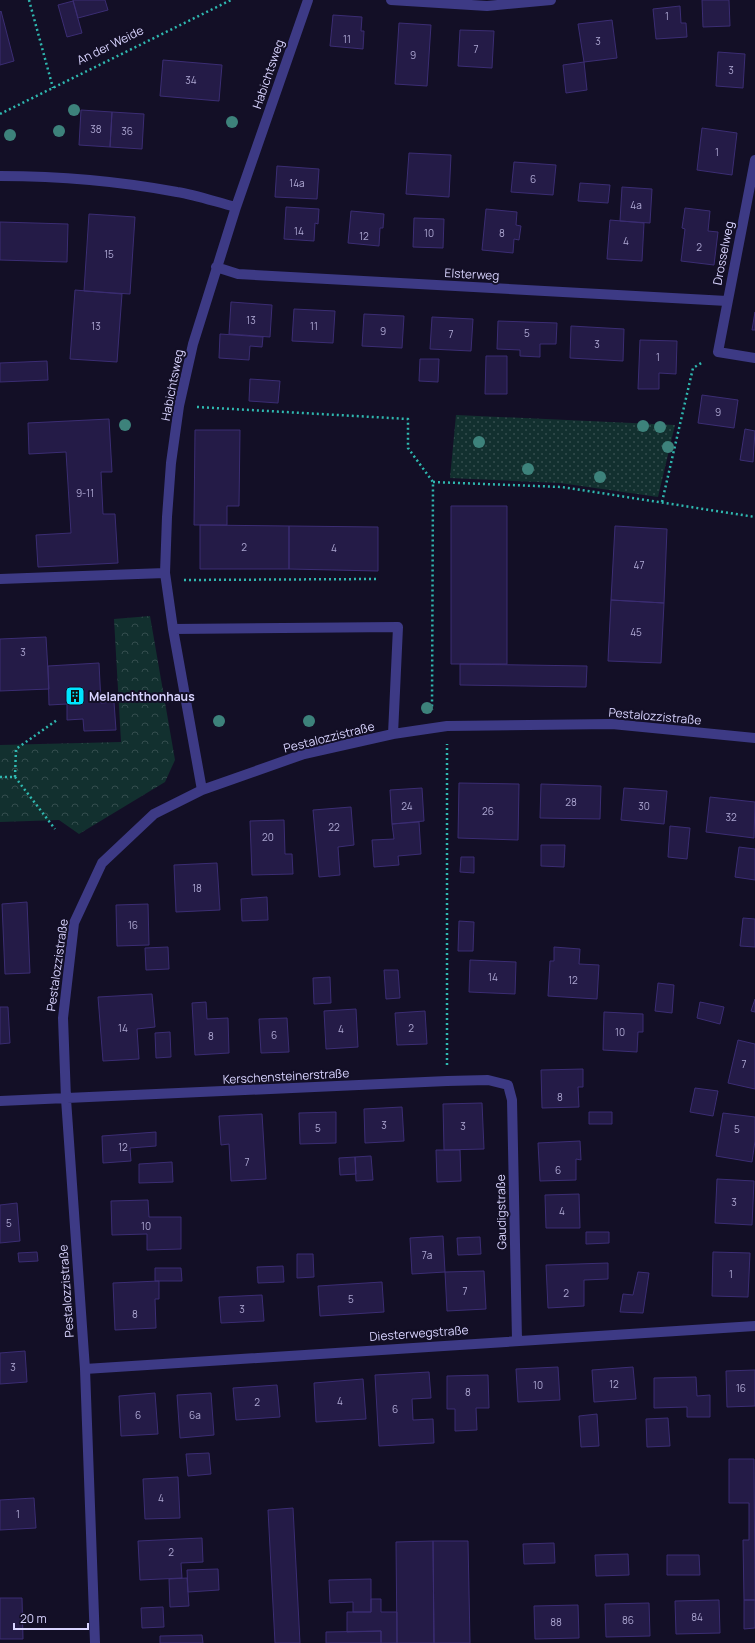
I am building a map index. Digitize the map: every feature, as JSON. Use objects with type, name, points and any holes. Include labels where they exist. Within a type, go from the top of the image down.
[{"type":"street","name":"Habichtsweg","points":[[202,790],[173,629],[166,576],[167,517],[171,463],[179,406],[193,344],[236,207],[308,0]]},
{"type":"street","points":[[392,0],[487,6],[551,0]]},
{"type":"street","name":"Drosselweg","points":[[718,352],[755,160]]},
{"type":"street","points":[[0,176],[38,176],[107,181],[178,192],[236,207]]},
{"type":"street","name":"Elsterweg","points":[[216,267],[238,274],[727,301]]},
{"type":"street","points":[[718,352],[755,358]]},
{"type":"street","points":[[0,579],[166,576]]},
{"type":"street","points":[[173,629],[398,627],[393,734]]},
{"type":"street","name":"Pestalozzistraße","points":[[95,1643],[85,1369],[66,1099],[63,1018],[74,923],[102,863],[154,814],[202,790],[304,754],[393,734],[447,726],[612,724],[755,738]]},
{"type":"street","name":"Kerschensteinerstraße","points":[[0,1101],[447,1081],[488,1080],[508,1085]]},
{"type":"street","name":"Gaudigstraße","points":[[508,1085],[512,1100],[516,1340]]},
{"type":"street","name":"Diesterwegstraße","points":[[85,1369],[516,1340],[755,1326]]},
{"type":"path","points":[[29,0],[52,88]]},
{"type":"path","name":"An der Weide","points":[[0,114],[231,0]]},
{"type":"path","points":[[662,502],[693,368],[718,352]]},
{"type":"path","points":[[179,406],[408,419],[408,448],[433,482],[432,729]]},
{"type":"path","points":[[433,482],[562,487],[755,517]]},
{"type":"path","points":[[166,576],[376,579]]},
{"type":"path","points":[[55,829],[15,777],[16,749],[57,720]]},
{"type":"path","points":[[447,726],[447,1081]]},
{"type":"path","points":[[0,777],[15,777]]},
{"type":"green space","points":[[456,415],[675,425],[658,497],[560,483],[450,478]]},
{"type":"green space","points":[[150,616],[175,760],[165,782],[79,834],[59,820],[0,822],[0,745],[121,742],[114,619]]},
{"type":"building","points":[[73,0],[105,0],[108,10],[78,18]]},
{"type":"building","points":[[702,0],[729,0],[730,26],[703,27]]},
{"type":"building","points":[[73,1],[82,33],[67,37],[58,5]]},
{"type":"building","points":[[680,6],[681,23],[686,23],[687,37],[656,39],[653,9]]},
{"type":"building","points":[[1,11],[14,61],[0,65],[0,12]]},
{"type":"building","points":[[333,15],[362,17],[361,31],[364,31],[363,49],[330,46]]},
{"type":"building","points":[[612,20],[617,58],[584,62],[578,24]]},
{"type":"building","points":[[399,23],[431,25],[427,86],[395,84]]},
{"type":"building","points":[[460,30],[494,31],[492,68],[458,66]]},
{"type":"building","points":[[718,52],[745,54],[743,88],[716,86]]},
{"type":"building","points":[[163,60],[222,65],[219,101],[160,96]]},
{"type":"building","points":[[584,62],[587,90],[566,93],[563,65]]},
{"type":"building","points":[[81,110],[112,112],[110,147],[79,145]]},
{"type":"building","points":[[112,112],[144,114],[142,149],[110,147]]},
{"type":"building","points":[[702,128],[737,133],[732,175],[697,170]]},
{"type":"building","points":[[409,153],[451,155],[449,197],[406,194]]},
{"type":"building","points":[[514,162],[556,165],[553,195],[511,192]]},
{"type":"building","points":[[277,166],[319,169],[317,199],[275,197]]},
{"type":"building","points":[[580,183],[610,185],[608,203],[578,201]]},
{"type":"building","points":[[622,187],[652,189],[650,223],[620,221]]},
{"type":"building","points":[[286,207],[319,209],[318,224],[315,223],[314,241],[284,239]]},
{"type":"building","points":[[685,208],[710,211],[708,231],[718,232],[714,265],[681,261],[685,229],[682,228]]},
{"type":"building","points":[[486,209],[517,212],[516,225],[521,226],[519,240],[514,239],[513,253],[482,250]]},
{"type":"building","points":[[351,211],[384,214],[383,228],[380,228],[379,246],[348,243]]},
{"type":"building","points":[[89,214],[135,217],[130,294],[84,291]]},
{"type":"building","points":[[414,218],[444,219],[443,248],[413,247]]},
{"type":"building","points":[[610,220],[644,223],[642,261],[607,259]]},
{"type":"building","points":[[0,222],[68,224],[67,262],[0,260]]},
{"type":"building","points":[[75,290],[122,294],[117,362],[70,359]]},
{"type":"building","points":[[231,302],[272,305],[270,337],[229,334]]},
{"type":"building","points":[[294,309],[335,311],[333,343],[292,341]]},
{"type":"building","points":[[755,312],[755,330],[752,330]]},
{"type":"building","points":[[364,314],[404,316],[402,348],[362,346]]},
{"type":"building","points":[[432,317],[473,319],[471,351],[430,349]]},
{"type":"building","points":[[498,321],[557,323],[556,344],[540,344],[540,357],[520,356],[520,350],[497,349]]},
{"type":"building","points":[[571,326],[624,329],[623,361],[570,358]]},
{"type":"building","points":[[220,334],[263,337],[262,347],[250,346],[249,360],[219,358]]},
{"type":"building","points":[[640,340],[677,341],[676,374],[659,373],[659,389],[638,389]]},
{"type":"building","points":[[486,356],[507,356],[507,394],[485,394]]},
{"type":"building","points":[[420,359],[439,359],[438,382],[419,381]]},
{"type":"building","points":[[47,361],[48,380],[0,382],[0,363]]},
{"type":"building","points":[[250,379],[280,381],[278,403],[249,401]]},
{"type":"building","points":[[702,395],[738,400],[734,428],[698,423]]},
{"type":"building","points":[[109,419],[112,472],[101,472],[103,514],[115,514],[118,563],[38,567],[36,535],[71,533],[66,452],[29,454],[28,423]]},
{"type":"building","points":[[745,429],[755,431],[753,462],[740,460]]},
{"type":"building","points":[[195,430],[240,430],[239,506],[227,506],[227,525],[194,525]]},
{"type":"building","points":[[451,506],[507,506],[507,664],[451,664]]},
{"type":"building","points":[[200,525],[289,526],[289,569],[200,569]]},
{"type":"building","points":[[289,526],[378,527],[378,571],[289,569]]},
{"type":"building","points":[[615,526],[667,529],[664,603],[611,600]]},
{"type":"building","points":[[611,600],[664,603],[661,663],[608,661]]},
{"type":"building","points":[[46,637],[49,689],[0,691],[0,639]]},
{"type":"building","name":"Melanchthonhaus","points":[[99,663],[101,703],[114,702],[116,730],[84,731],[83,719],[67,720],[67,704],[49,705],[48,666]]},
{"type":"building","points":[[460,664],[587,666],[586,687],[460,685]]},
{"type":"building","points":[[459,783],[519,784],[518,840],[458,838]]},
{"type":"building","points":[[541,784],[601,786],[600,819],[540,818]]},
{"type":"building","points":[[422,788],[424,821],[392,824],[390,790]]},
{"type":"building","points":[[624,788],[667,791],[664,824],[621,820]]},
{"type":"building","points":[[710,797],[755,802],[754,838],[706,832]]},
{"type":"building","points":[[351,807],[354,845],[338,847],[340,875],[319,877],[313,810]]},
{"type":"building","points":[[284,820],[285,854],[292,854],[293,874],[252,875],[250,821]]},
{"type":"building","points":[[419,822],[421,854],[398,856],[399,865],[374,867],[372,840],[394,839],[392,824]]},
{"type":"building","points":[[670,826],[690,828],[687,859],[668,857]]},
{"type":"building","points":[[541,845],[565,845],[564,867],[541,866]]},
{"type":"building","points":[[739,847],[755,849],[755,880],[735,877]]},
{"type":"building","points":[[461,857],[474,857],[474,873],[460,872]]},
{"type":"building","points":[[217,863],[220,910],[176,912],[174,865]]},
{"type":"building","points":[[267,897],[268,920],[242,921],[241,899]]},
{"type":"building","points":[[27,902],[30,973],[5,974],[2,904]]},
{"type":"building","points":[[148,904],[149,945],[117,946],[116,905]]},
{"type":"building","points":[[743,918],[755,919],[755,947],[740,946]]},
{"type":"building","points":[[459,921],[474,922],[473,951],[458,951]]},
{"type":"building","points":[[168,947],[169,969],[146,970],[145,948]]},
{"type":"building","points":[[554,947],[580,949],[579,964],[599,965],[597,999],[548,996],[550,961],[554,961]]},
{"type":"building","points":[[470,960],[516,962],[515,994],[469,992]]},
{"type":"building","points":[[384,970],[398,970],[400,998],[386,999]]},
{"type":"building","points":[[330,977],[331,1003],[314,1004],[313,978]]},
{"type":"building","points":[[658,983],[674,985],[672,1013],[655,1011]]},
{"type":"building","points":[[152,994],[155,1027],[137,1029],[139,1059],[103,1061],[98,997]]},
{"type":"building","points":[[755,999],[755,1012],[751,1011]]},
{"type":"building","points":[[206,1002],[207,1019],[228,1018],[229,1053],[195,1055],[192,1003]]},
{"type":"building","points":[[700,1002],[724,1007],[720,1024],[697,1018]]},
{"type":"building","points":[[0,1007],[8,1007],[10,1043],[0,1044]]},
{"type":"building","points":[[356,1009],[358,1047],[326,1049],[324,1011]]},
{"type":"building","points":[[425,1011],[427,1044],[397,1045],[395,1013]]},
{"type":"building","points":[[604,1012],[643,1014],[643,1032],[638,1032],[637,1052],[603,1050]]},
{"type":"building","points":[[287,1018],[289,1052],[261,1053],[259,1019]]},
{"type":"building","points":[[170,1032],[171,1057],[156,1058],[155,1033]]},
{"type":"building","points":[[738,1040],[755,1044],[755,1089],[728,1083]]},
{"type":"building","points":[[583,1069],[583,1087],[578,1087],[579,1107],[542,1108],[541,1070]]},
{"type":"building","points":[[695,1088],[718,1091],[713,1116],[690,1112]]},
{"type":"building","points":[[482,1103],[484,1149],[444,1150],[443,1104]]},
{"type":"building","points":[[402,1107],[404,1141],[365,1143],[364,1109]]},
{"type":"building","points":[[336,1112],[336,1143],[300,1144],[299,1113]]},
{"type":"building","points":[[589,1112],[612,1112],[612,1124],[589,1124]]},
{"type":"building","points":[[723,1113],[755,1117],[755,1141],[752,1162],[716,1156]]},
{"type":"building","points":[[262,1114],[266,1179],[231,1181],[229,1144],[221,1145],[219,1116]]},
{"type":"building","points":[[156,1132],[156,1146],[130,1148],[131,1161],[103,1163],[102,1136]]},
{"type":"building","points":[[580,1141],[581,1160],[576,1159],[576,1180],[540,1181],[538,1143]]},
{"type":"building","points":[[436,1150],[460,1150],[461,1181],[437,1182]]},
{"type":"building","points":[[371,1156],[373,1180],[356,1181],[355,1157]]},
{"type":"building","points":[[355,1157],[356,1174],[340,1175],[339,1158]]},
{"type":"building","points":[[172,1162],[173,1182],[139,1183],[139,1164]]},
{"type":"building","points":[[717,1179],[754,1181],[752,1225],[715,1223]]},
{"type":"building","points":[[579,1194],[580,1228],[546,1228],[545,1195]]},
{"type":"building","points":[[148,1200],[149,1217],[181,1217],[181,1249],[147,1250],[147,1234],[112,1235],[111,1201]]},
{"type":"building","points":[[17,1203],[20,1241],[0,1243],[0,1205]]},
{"type":"building","points":[[586,1232],[609,1232],[609,1243],[586,1244]]},
{"type":"building","points":[[443,1236],[445,1272],[412,1274],[410,1238]]},
{"type":"building","points":[[480,1237],[481,1254],[458,1255],[457,1238]]},
{"type":"building","points":[[37,1252],[38,1261],[19,1262],[18,1253]]},
{"type":"building","points":[[713,1252],[750,1253],[748,1297],[712,1296]]},
{"type":"building","points":[[297,1254],[313,1254],[314,1277],[297,1278]]},
{"type":"building","points":[[608,1263],[608,1279],[584,1280],[584,1306],[548,1308],[546,1265]]},
{"type":"building","points":[[283,1266],[284,1282],[258,1283],[257,1267]]},
{"type":"building","points":[[155,1268],[181,1268],[182,1281],[155,1281]]},
{"type":"building","points":[[484,1271],[486,1309],[447,1311],[445,1272]]},
{"type":"building","points":[[638,1272],[649,1273],[643,1313],[620,1312],[623,1294],[633,1295]]},
{"type":"building","points":[[159,1281],[159,1299],[155,1299],[156,1328],[115,1330],[113,1283]]},
{"type":"building","points":[[382,1282],[384,1312],[320,1316],[318,1286]]},
{"type":"building","points":[[262,1295],[264,1321],[221,1323],[219,1297]]},
{"type":"building","points":[[25,1351],[27,1382],[0,1384],[0,1353]]},
{"type":"building","points":[[558,1367],[560,1400],[518,1402],[516,1369]]},
{"type":"building","points":[[633,1367],[636,1399],[594,1402],[592,1370]]},
{"type":"building","points":[[755,1370],[755,1406],[727,1407],[726,1371]]},
{"type":"building","points":[[429,1372],[431,1398],[412,1399],[413,1420],[433,1419],[434,1443],[379,1446],[375,1375]]},
{"type":"building","points":[[488,1375],[489,1408],[476,1408],[477,1430],[455,1431],[455,1409],[447,1409],[447,1376]]},
{"type":"building","points":[[696,1377],[697,1396],[710,1395],[710,1417],[687,1417],[687,1407],[654,1408],[654,1378]]},
{"type":"building","points":[[363,1379],[366,1419],[316,1422],[314,1383]]},
{"type":"building","points":[[277,1385],[280,1417],[236,1420],[233,1388]]},
{"type":"building","points":[[155,1393],[158,1434],[121,1436],[119,1396]]},
{"type":"building","points":[[211,1393],[214,1435],[180,1438],[177,1395]]},
{"type":"building","points":[[597,1414],[599,1446],[581,1447],[579,1416]]},
{"type":"building","points":[[668,1418],[670,1446],[647,1447],[646,1419]]},
{"type":"building","points":[[209,1453],[211,1474],[188,1476],[186,1454]]},
{"type":"building","points":[[729,1459],[754,1459],[755,1600],[744,1600],[743,1540],[749,1540],[749,1503],[729,1503]]},
{"type":"building","points":[[178,1477],[180,1518],[145,1519],[143,1479]]},
{"type":"building","points":[[34,1498],[36,1528],[0,1530],[0,1500]]},
{"type":"building","points":[[293,1508],[300,1643],[275,1643],[268,1510]]},
{"type":"building","points":[[202,1538],[203,1562],[181,1563],[182,1578],[140,1580],[138,1541]]},
{"type":"building","points":[[433,1541],[468,1541],[470,1643],[434,1643]]},
{"type":"building","points":[[433,1541],[434,1643],[397,1643],[396,1542]]},
{"type":"building","points":[[554,1543],[555,1563],[524,1564],[523,1544]]},
{"type":"building","points":[[628,1554],[629,1575],[596,1576],[595,1555]]},
{"type":"building","points":[[667,1555],[699,1555],[700,1575],[667,1575]]},
{"type":"building","points":[[218,1569],[219,1590],[188,1592],[187,1570]]},
{"type":"building","points":[[187,1578],[189,1606],[170,1607],[169,1579]]},
{"type":"building","points":[[371,1579],[371,1612],[353,1612],[353,1602],[330,1603],[329,1580]]},
{"type":"building","points":[[0,1598],[22,1598],[23,1639],[0,1639]]},
{"type":"building","points":[[371,1599],[381,1599],[381,1612],[397,1612],[397,1643],[381,1643],[381,1631],[347,1632],[347,1612],[371,1612]]},
{"type":"building","points":[[719,1600],[720,1633],[676,1634],[675,1601]]},
{"type":"building","points":[[744,1600],[755,1600],[755,1628],[744,1629]]},
{"type":"building","points":[[649,1603],[650,1636],[606,1637],[605,1604]]},
{"type":"building","points":[[578,1605],[579,1638],[535,1639],[534,1606]]},
{"type":"building","points":[[163,1607],[164,1627],[142,1628],[141,1608]]},
{"type":"building","points":[[381,1631],[381,1643],[326,1643],[326,1632]]},
{"type":"building","points":[[202,1635],[203,1643],[160,1643],[160,1636]]},
{"type":"place","name":"Melanchthonhaus","points":[[75,696]]}]
